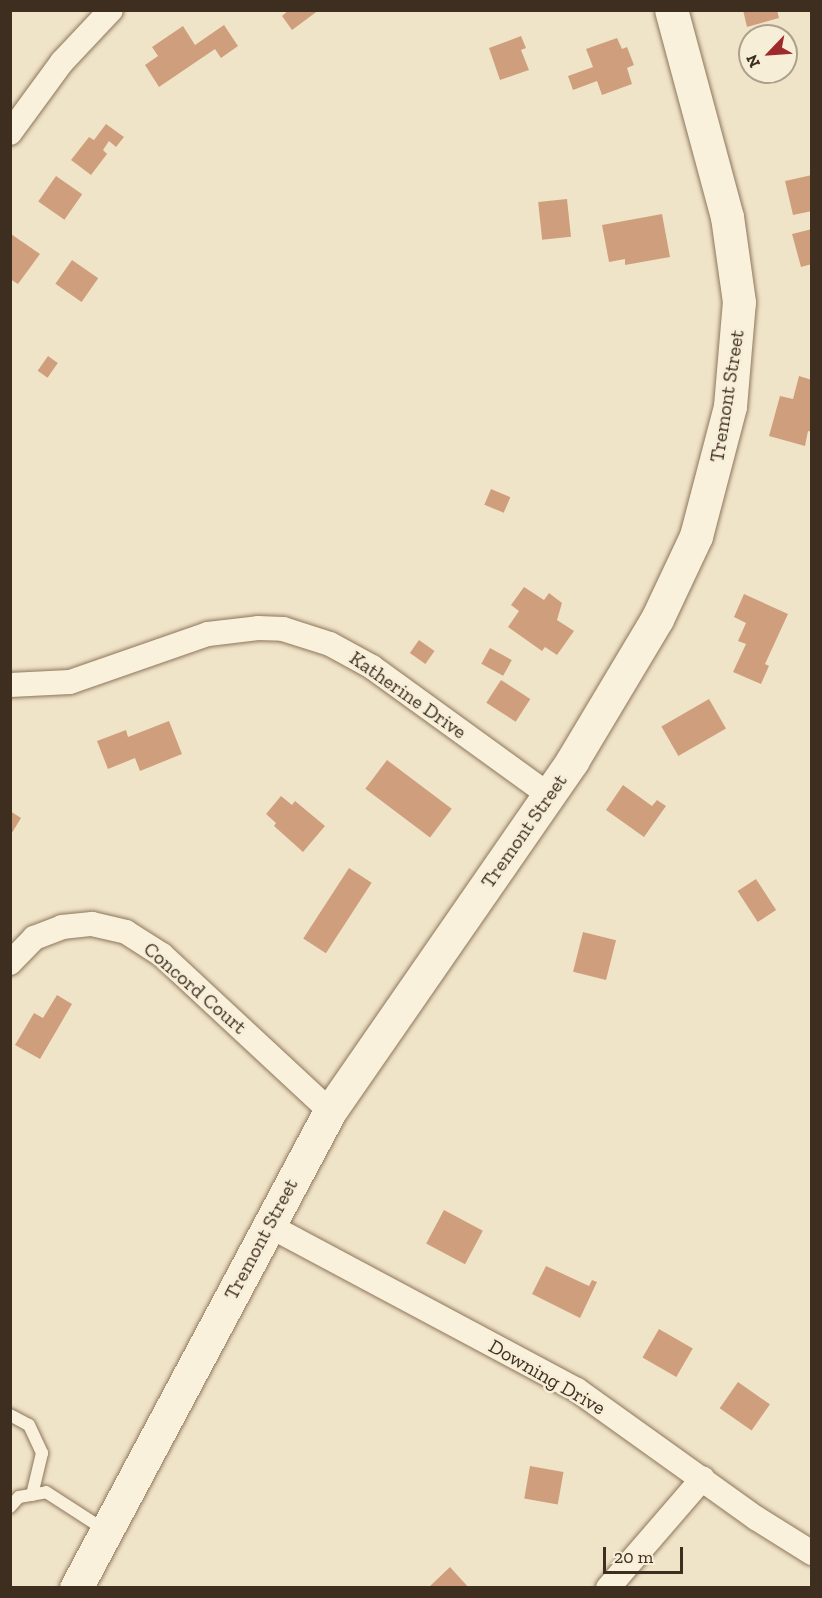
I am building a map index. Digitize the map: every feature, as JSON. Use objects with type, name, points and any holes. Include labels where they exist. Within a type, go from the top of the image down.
[{"type":"main road","name":"Tremont Street","points":[[76,1587],[330,1111],[549,795],[620,684],[684,567],[706,505],[730,406],[739,325],[737,274],[721,190],[670,10]]},
{"type":"street","points":[[10,133],[62,62],[111,10]]},
{"type":"street","name":"Katherine Drive","points":[[10,686],[70,682],[208,634],[258,628],[283,629],[330,644],[372,667],[549,795]]},
{"type":"street","name":"Concord Court","points":[[11,963],[34,938],[63,927],[92,924],[126,932],[162,955],[330,1111]]},
{"type":"street","name":"Downing Drive","points":[[268,1225],[577,1389],[812,1553]]},
{"type":"street","points":[[608,1587],[703,1478]]},
{"type":"lane","points":[[10,1415],[29,1425],[42,1453],[32,1495]]},
{"type":"lane","points":[[10,1507],[19,1497],[46,1492],[106,1530]]},
{"type":"building","points":[[289,10],[319,10],[292,30],[282,16]]},
{"type":"building","points":[[743,10],[777,10],[779,18],[758,24],[746,24]]},
{"type":"building","points":[[224,25],[238,46],[221,58],[215,49],[159,87],[145,65],[158,56],[152,47],[183,26],[195,45]]},
{"type":"building","points":[[521,36],[526,48],[521,50],[529,70],[500,80],[489,48]]},
{"type":"building","points":[[617,38],[622,49],[627,47],[634,65],[627,68],[632,84],[602,95],[597,81],[573,90],[568,76],[593,67],[586,49]]},
{"type":"building","points":[[106,124],[124,137],[116,147],[109,141],[103,150],[107,154],[91,175],[71,160],[89,137],[94,140]]},
{"type":"building","points":[[812,175],[812,211],[793,215],[785,181]]},
{"type":"building","points":[[56,176],[82,194],[64,220],[38,201]]},
{"type":"building","points":[[567,199],[571,237],[542,240],[538,202]]},
{"type":"building","points":[[662,214],[670,257],[625,265],[625,259],[609,262],[602,225]]},
{"type":"building","points":[[812,229],[812,264],[801,267],[792,234]]},
{"type":"building","points":[[11,234],[40,254],[18,284],[10,279]]},
{"type":"building","points":[[72,260],[98,278],[82,302],[55,284]]},
{"type":"building","points":[[48,356],[58,363],[48,378],[38,371]]},
{"type":"building","points":[[799,376],[812,380],[812,432],[808,431],[805,446],[769,436],[780,396],[793,399]]},
{"type":"building","points":[[491,489],[510,497],[504,513],[484,505]]},
{"type":"building","points":[[524,587],[544,600],[549,593],[562,603],[557,620],[574,631],[557,655],[545,647],[542,651],[508,627],[519,611],[511,605]]},
{"type":"building","points":[[744,594],[788,614],[765,664],[769,666],[761,684],[733,672],[746,644],[738,641],[746,623],[734,617]]},
{"type":"building","points":[[419,640],[435,651],[425,664],[410,653]]},
{"type":"building","points":[[490,648],[512,660],[503,676],[481,664]]},
{"type":"building","points":[[501,680],[530,699],[516,722],[486,703]]},
{"type":"building","points":[[709,699],[726,728],[678,756],[661,726]]},
{"type":"building","points":[[169,721],[182,754],[140,771],[135,758],[108,769],[97,741],[126,730],[128,737]]},
{"type":"building","points":[[387,760],[452,809],[430,837],[365,789]]},
{"type":"building","points":[[623,785],[652,806],[657,800],[666,806],[644,837],[606,810]]},
{"type":"building","points":[[281,796],[292,805],[295,801],[325,826],[303,852],[274,826],[276,823],[266,814]]},
{"type":"building","points":[[10,811],[21,818],[10,836]]},
{"type":"building","points":[[349,868],[372,883],[326,953],[303,938]]},
{"type":"building","points":[[756,879],[776,910],[758,922],[738,891]]},
{"type":"building","points":[[583,932],[616,940],[606,980],[573,972]]},
{"type":"building","points":[[57,995],[72,1004],[40,1059],[15,1045],[34,1013],[43,1018]]},
{"type":"building","points":[[444,1210],[483,1231],[465,1264],[426,1244]]},
{"type":"building","points":[[546,1266],[589,1286],[592,1280],[597,1282],[580,1318],[532,1294]]},
{"type":"building","points":[[659,1329],[693,1348],[676,1377],[642,1358]]},
{"type":"building","points":[[738,1382],[770,1404],[752,1431],[720,1408]]},
{"type":"building","points":[[530,1466],[563,1472],[558,1504],[524,1498]]},
{"type":"building","points":[[450,1567],[469,1588],[428,1588]]}]
